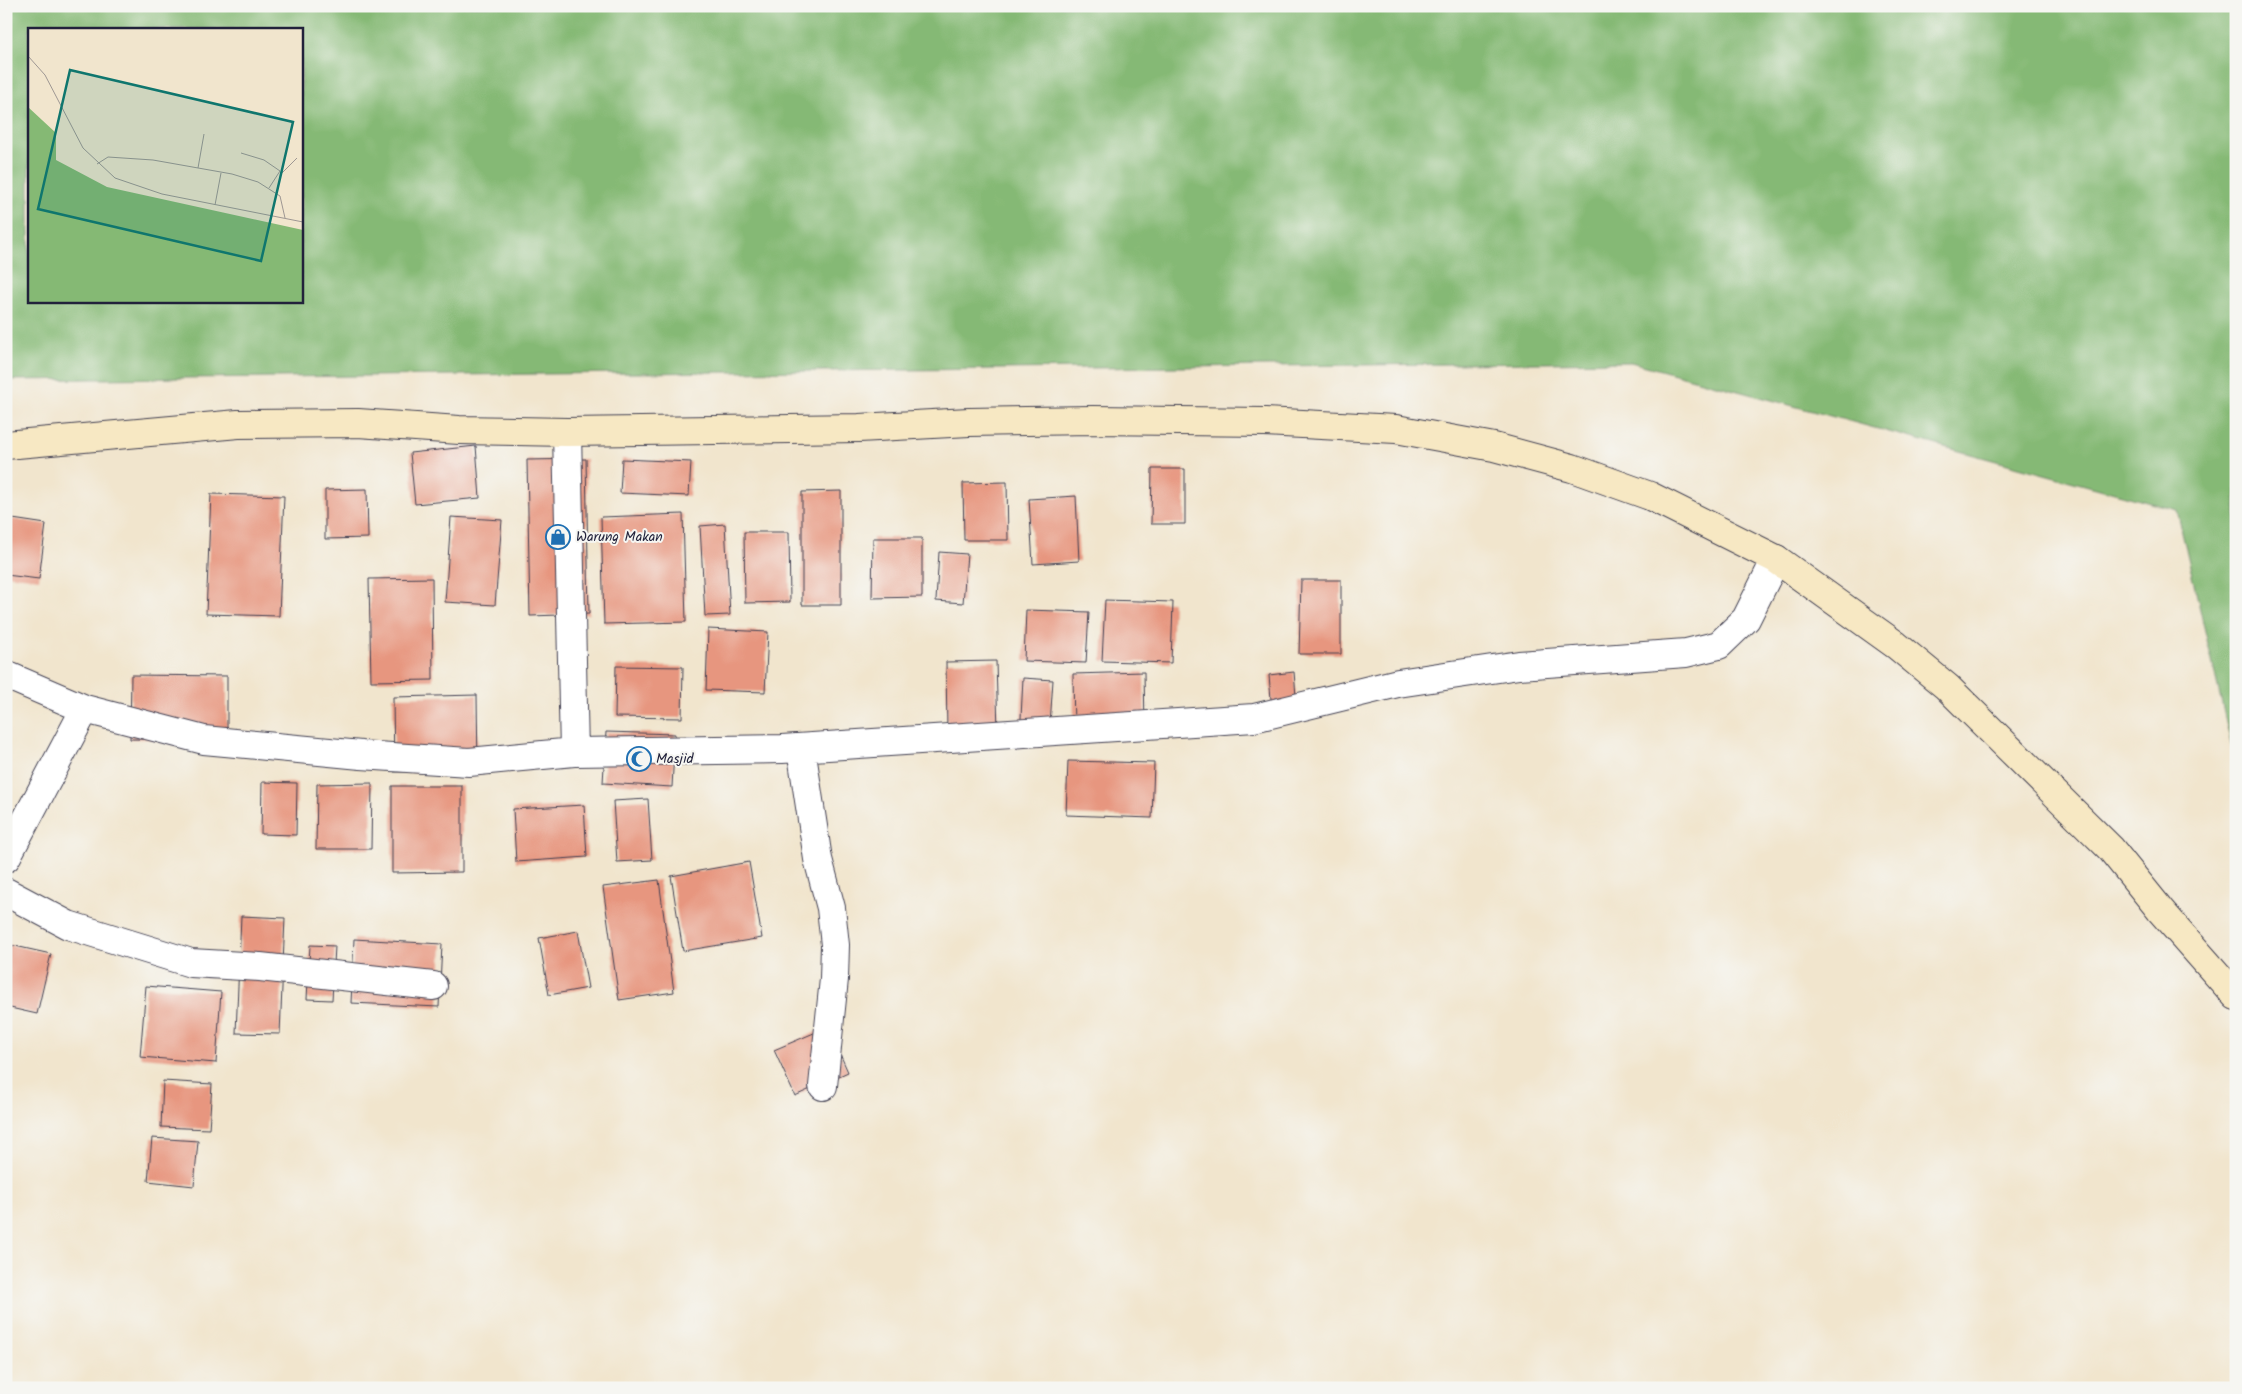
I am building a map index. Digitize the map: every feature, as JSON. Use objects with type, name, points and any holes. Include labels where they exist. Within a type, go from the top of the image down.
[{"type":"street","points":[[6,445],[238,424],[358,423],[459,430],[567,432],[860,428],[969,422],[1093,420],[1265,422],[1396,429],[1494,447],[1612,482],[1650,496],[1776,559],[1896,645],[1954,693],[2111,849],[2161,911],[2236,996]]},
{"type":"street","points":[[567,432],[574,752]]},
{"type":"street","points":[[6,675],[85,709],[204,740],[361,755],[470,762],[574,752],[801,748],[1254,718],[1407,682],[1519,665],[1686,653],[1719,645],[1746,619],[1776,559]]},
{"type":"street","points":[[6,858],[85,709]]},
{"type":"street","points":[[801,748],[818,859],[831,908],[835,945],[834,979],[823,1086]]},
{"type":"street","points":[[6,892],[68,926],[191,963],[260,967],[433,986]]},
{"type":"green space","points":[[6,6],[2236,6],[2236,765],[2177,510],[1631,362],[6,380]]},
{"type":"building","points":[[476,446],[480,498],[415,504],[410,453]]},
{"type":"building","name":"Warung Makan","points":[[586,459],[589,614],[530,616],[527,460]]},
{"type":"building","points":[[622,459],[691,462],[689,496],[620,493]]},
{"type":"building","points":[[1152,469],[1185,469],[1185,524],[1151,524]]},
{"type":"building","points":[[1007,482],[1008,540],[964,540],[963,483]]},
{"type":"building","points":[[367,489],[368,538],[325,539],[325,490]]},
{"type":"building","points":[[841,491],[841,605],[802,605],[802,492]]},
{"type":"building","points":[[211,494],[284,496],[279,616],[206,614]]},
{"type":"building","points":[[1076,496],[1079,561],[1033,564],[1029,499]]},
{"type":"building","points":[[683,514],[686,622],[604,624],[601,517]]},
{"type":"building","points":[[451,517],[502,520],[495,605],[445,602]]},
{"type":"building","points":[[6,518],[46,524],[39,579],[6,575]]},
{"type":"building","points":[[725,524],[730,615],[705,616],[700,526]]},
{"type":"building","points":[[744,532],[789,532],[790,602],[745,603]]},
{"type":"building","points":[[873,538],[922,538],[922,597],[872,598]]},
{"type":"building","points":[[939,552],[967,554],[963,603],[936,601]]},
{"type":"building","points":[[432,578],[433,680],[371,681],[369,579]]},
{"type":"building","points":[[1301,580],[1341,580],[1341,654],[1299,654]]},
{"type":"building","points":[[1105,600],[1173,602],[1171,663],[1102,661]]},
{"type":"building","points":[[1026,610],[1089,612],[1086,663],[1024,661]]},
{"type":"building","points":[[708,629],[768,632],[765,692],[706,690]]},
{"type":"building","points":[[996,661],[998,732],[947,732],[946,662]]},
{"type":"building","points":[[616,666],[683,667],[682,718],[615,717]]},
{"type":"building","points":[[1144,672],[1145,728],[1074,730],[1073,674]]},
{"type":"building","points":[[1294,672],[1298,720],[1273,723],[1269,675]]},
{"type":"building","points":[[131,675],[227,676],[227,740],[130,739]]},
{"type":"building","points":[[1023,678],[1053,680],[1049,739],[1020,738]]},
{"type":"building","points":[[477,695],[478,771],[394,772],[393,697]]},
{"type":"building","name":"Masjid","points":[[606,732],[675,734],[672,787],[603,783]]},
{"type":"building","points":[[1068,761],[1154,763],[1152,818],[1066,815]]},
{"type":"building","points":[[262,782],[297,783],[296,835],[261,834]]},
{"type":"building","points":[[372,783],[371,849],[316,849],[317,784]]},
{"type":"building","points":[[392,786],[462,786],[462,872],[392,873]]},
{"type":"building","points":[[648,799],[652,860],[617,862],[613,801]]},
{"type":"building","points":[[584,805],[587,857],[516,862],[513,809]]},
{"type":"building","points":[[749,862],[762,938],[683,951],[671,876]]},
{"type":"building","points":[[659,880],[674,992],[619,1000],[603,887]]},
{"type":"building","points":[[241,916],[285,918],[280,1034],[236,1033]]},
{"type":"building","points":[[578,931],[588,988],[549,995],[539,938]]},
{"type":"building","points":[[354,939],[442,944],[439,1007],[351,1003]]},
{"type":"building","points":[[6,944],[51,954],[37,1014],[6,1007]]},
{"type":"building","points":[[310,945],[335,946],[332,1000],[307,999]]},
{"type":"building","points":[[146,986],[221,992],[216,1063],[140,1057]]},
{"type":"building","points":[[828,1027],[848,1072],[795,1096],[774,1050]]},
{"type":"building","points":[[163,1081],[212,1084],[209,1129],[161,1127]]},
{"type":"building","points":[[152,1138],[198,1141],[194,1186],[148,1181]]},
{"type":"place","name":"Warung Makan","points":[[558,537]]},
{"type":"place","name":"Masjid","points":[[639,759]]}]
